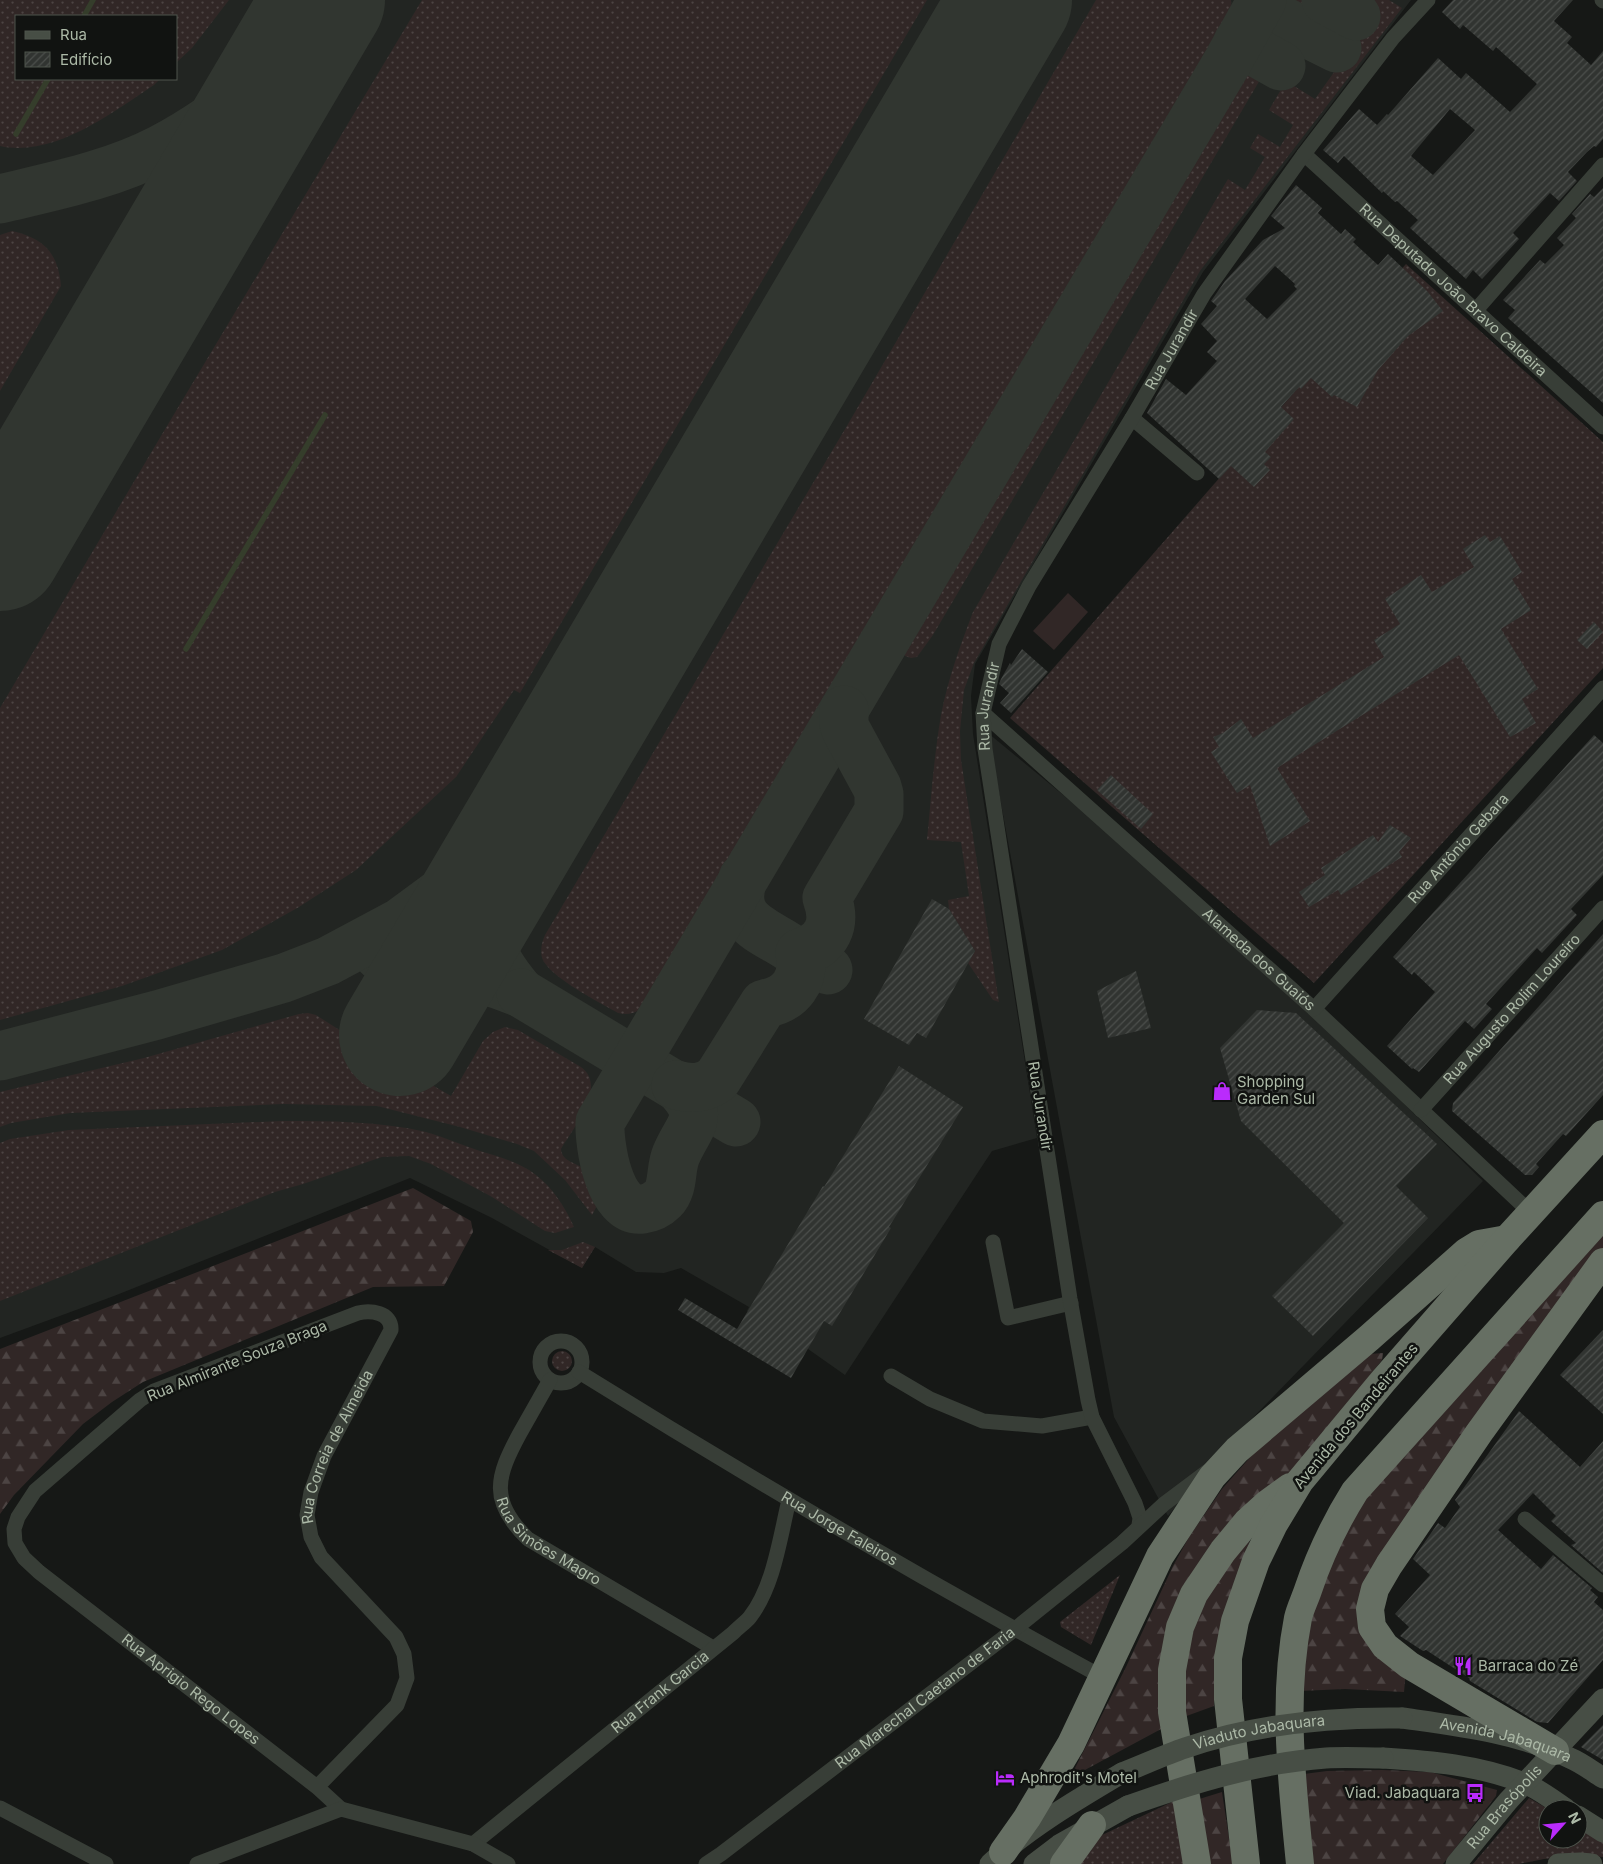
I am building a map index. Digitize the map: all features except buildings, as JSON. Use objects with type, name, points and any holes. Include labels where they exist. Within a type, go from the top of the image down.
[{"type":"highway","name":"Avenida dos Bandeirantes","points":[[1246,1864],[1233,1755],[1228,1699],[1228,1666],[1235,1621],[1256,1561],[1274,1524],[1300,1480],[1383,1381],[1530,1212],[1603,1134]]},
{"type":"highway","points":[[1300,1864],[1289,1742],[1291,1668],[1298,1617],[1316,1564],[1334,1524],[1355,1491],[1603,1215]]},
{"type":"highway","points":[[996,1858],[1027,1818],[1071,1744],[1104,1678],[1160,1556],[1212,1477],[1237,1450],[1369,1338],[1466,1252],[1479,1244],[1506,1239]]},
{"type":"highway","points":[[1555,1751],[1409,1665],[1385,1646],[1372,1627],[1370,1609],[1375,1589],[1389,1565],[1479,1433],[1599,1276]]},
{"type":"highway","points":[[1197,1864],[1172,1712],[1172,1670],[1180,1627],[1194,1594],[1223,1551],[1241,1529],[1268,1503],[1300,1480]]},
{"type":"highway","points":[[1064,1864],[1092,1825]]},
{"type":"main road","name":"Rua Brasópolis","points":[[1456,1864],[1525,1784],[1603,1699]]},
{"type":"main road","name":"Viaduto Jabaquara","points":[[996,1858],[1084,1795],[1122,1774],[1186,1748],[1265,1728],[1297,1723],[1357,1718],[1402,1718]]},
{"type":"main road","name":"Avenida Jabaquara","points":[[1402,1718],[1501,1735],[1555,1751],[1573,1759],[1603,1778]]},
{"type":"main road","points":[[1034,1864],[1058,1845],[1128,1806],[1202,1781],[1272,1765],[1327,1758],[1383,1758],[1434,1761],[1485,1772],[1525,1784],[1550,1799]]},
{"type":"main road","points":[[1588,1822],[1603,1832]]},
{"type":"main road","points":[[1558,1864],[1592,1864]]},
{"type":"street","name":"Rua Jurandir","points":[[1139,1525],[1140,1518],[1136,1503],[1092,1417],[1071,1303],[985,749],[983,713],[999,644],[1029,586],[1132,418],[1204,294],[1304,154],[1394,38],[1428,0]]},
{"type":"street","name":"Rua Deputado João Bravo Caldeira","points":[[1304,154],[1603,427]]},
{"type":"street","points":[[1476,310],[1603,165]]},
{"type":"street","points":[[1132,418],[1197,473]]},
{"type":"street","name":"Rua Antônio Gebara","points":[[1314,1009],[1603,688]]},
{"type":"street","name":"Alameda dos Guaiós","points":[[983,713],[1314,1009],[1530,1212]]},
{"type":"street","name":"Rua Augusto Rolim Loureiro","points":[[1421,1110],[1603,908]]},
{"type":"street","points":[[993,1242],[1008,1318],[1071,1303]]},
{"type":"street","name":"Rua Almirante Souza Braga","points":[[39,1572],[24,1558],[15,1543],[14,1529],[18,1517],[36,1491],[140,1400],[154,1391],[358,1313],[375,1311],[385,1317]]},
{"type":"street","name":"Rua Correia de Almeida","points":[[317,1786],[397,1705],[407,1678],[404,1654],[396,1637],[321,1557],[311,1537],[307,1515],[311,1492],[324,1456],[391,1330],[391,1325],[385,1317]]},
{"type":"street","points":[[560,1340],[569,1342],[581,1354],[580,1372],[575,1378],[563,1383],[550,1380],[540,1368],[540,1360],[546,1346],[560,1340]]},
{"type":"street","name":"Rua Jorge Faleiros","points":[[580,1372],[789,1500],[1015,1630],[1104,1678]]},
{"type":"street","points":[[891,1376],[930,1399],[983,1421],[1042,1426],[1092,1417]]},
{"type":"street","name":"Rua Simões Magro","points":[[550,1380],[507,1456],[500,1477],[500,1490],[507,1515],[528,1539],[713,1648]]},
{"type":"street","name":"Rua Marechal Caetano de Faria","points":[[706,1864],[1015,1630],[1133,1534],[1139,1525],[1164,1504],[1237,1450]]},
{"type":"street","name":"Rua Frank Garcia","points":[[473,1844],[750,1617],[770,1577],[789,1500]]},
{"type":"street","points":[[1525,1519],[1603,1585]]},
{"type":"street","name":"Rua Aprigio Rego Lopes","points":[[39,1572],[317,1786],[341,1809]]},
{"type":"street","points":[[0,1808],[106,1864]]},
{"type":"street","points":[[197,1864],[341,1809],[473,1844],[508,1864]]},
{"type":"shaded area","points":[[0,0],[1411,0],[1203,272],[975,664],[971,696],[973,734],[1037,1138],[992,1151],[845,1375],[808,1349],[747,1311],[749,1307],[681,1268],[664,1273],[636,1272],[595,1247],[582,1268],[492,1218],[410,1178],[114,1296],[0,1338]]},
{"type":"shaded area","name":"Shopping Garden Sul","points":[[988,733],[1147,864],[1298,1000],[1483,1181],[1235,1436],[1168,1516],[1114,1417]]},
{"type":"green space","points":[[0,0],[229,0],[192,48],[178,61],[178,15],[15,15],[15,80],[159,80],[101,120],[61,139],[41,145],[20,148],[0,146]]},
{"type":"green space","points":[[422,0],[927,0],[520,693],[514,690],[456,777],[356,870],[299,907],[222,950],[122,986],[0,1020],[0,708]]},
{"type":"green space","points":[[1096,0],[1231,0],[1232,16],[956,489],[650,1003],[636,1012],[628,1014],[618,1013],[564,981],[546,965],[541,952],[545,935],[848,424]]},
{"type":"green space","points":[[1281,0],[1304,0],[1304,6],[1298,14],[1291,14],[1283,10]]},
{"type":"green space","points":[[1361,0],[1389,0],[1402,8],[1200,271],[974,663],[964,690],[960,731],[961,760],[999,1002],[993,1000],[968,963],[975,951],[949,909],[948,900],[969,896],[961,842],[927,840],[941,715],[951,676],[973,612],[1228,179],[1245,190],[1265,157],[1250,148],[1258,134],[1280,147],[1293,125],[1269,110],[1286,81],[1315,99],[1378,10]]},
{"type":"green space","points":[[1267,27],[1275,27],[1281,33],[1281,41],[1275,47],[1267,47],[1261,41],[1261,33]]},
{"type":"green space","points":[[1257,61],[1267,68],[933,635],[917,657],[905,656],[901,645],[906,630],[1242,64]]},
{"type":"green space","points":[[12,231],[33,238],[47,249],[57,264],[61,286],[0,391],[0,235]]},
{"type":"green space","points":[[1406,264],[1603,442],[1603,668],[1314,983],[1010,718]]},
{"type":"green space","points":[[1068,593],[1088,612],[1054,650],[1033,631]]},
{"type":"green space","points":[[308,1013],[316,1015],[366,1047],[357,1067],[399,1091],[408,1071],[451,1096],[483,1041],[493,1032],[505,1027],[518,1030],[581,1067],[588,1075],[591,1085],[590,1096],[580,1119],[561,1149],[564,1157],[583,1168],[592,1181],[600,1200],[592,1215],[565,1180],[534,1151],[460,1127],[377,1106],[283,1104],[70,1113],[11,1123],[0,1127],[0,1092],[144,1058]]},
{"type":"green space","points":[[282,1121],[354,1122],[408,1128],[433,1134],[509,1160],[530,1170],[548,1186],[563,1205],[574,1227],[555,1233],[545,1231],[492,1197],[431,1164],[409,1156],[382,1157],[275,1192],[0,1301],[0,1143],[10,1139],[69,1130]]},
{"type":"green space","points":[[413,1188],[471,1221],[473,1232],[444,1286],[373,1287],[143,1382],[83,1424],[14,1495],[0,1514],[0,1349]]},
{"type":"green space","points":[[1603,1229],[1603,1251],[1367,1585],[1406,1671],[1404,1692],[1345,1689],[1300,1691],[1310,1620],[1328,1568],[1365,1498]]},
{"type":"green space","points":[[583,1242],[595,1247],[582,1268],[548,1250],[562,1250]]},
{"type":"green space","points":[[562,1351],[569,1354],[572,1361],[569,1368],[562,1371],[555,1368],[552,1361],[555,1354]]},
{"type":"green space","points":[[1383,1353],[1382,1360],[1293,1472],[1215,1545],[1163,1728],[1070,1778],[1126,1667],[1173,1566],[1189,1537],[1222,1489],[1261,1445],[1369,1354]]},
{"type":"green space","points":[[1254,1528],[1225,1615],[1217,1655],[1214,1706],[1181,1718],[1189,1630],[1202,1599]]},
{"type":"green space","points":[[1120,1575],[1091,1645],[1061,1627],[1060,1622]]},
{"type":"green space","points":[[1382,1770],[1430,1772],[1497,1790],[1496,1796],[1443,1864],[1312,1864],[1304,1774],[1327,1771]]},
{"type":"green space","points":[[1222,1792],[1233,1864],[1207,1864],[1196,1800]]},
{"type":"green space","points":[[1529,1798],[1538,1803],[1538,1849],[1588,1849],[1588,1833],[1603,1842],[1603,1857],[1582,1855],[1519,1864],[1473,1864]]},
{"type":"green space","points":[[1174,1801],[1187,1864],[1077,1864],[1091,1845],[1102,1835]]},
{"type":"waterway","points":[[85,15],[93,0]]},
{"type":"waterway","points":[[16,134],[47,80]]},
{"type":"waterway","points":[[186,649],[325,415]]},
{"type":"taxiway","points":[[987,41],[1003,0]]},
{"type":"taxiway","points":[[676,1085],[691,1105],[693,1120],[674,1160],[669,1189],[663,1199],[654,1206],[643,1209],[631,1208],[622,1201],[608,1176],[604,1161],[600,1122],[1228,61],[1262,0]]},
{"type":"taxiway","points":[[1265,0],[1269,13],[1273,16],[1337,48]]},
{"type":"taxiway","points":[[1326,0],[1356,16]]},
{"type":"taxiway","points":[[1238,42],[1281,66]]},
{"type":"taxiway","points":[[0,199],[102,173],[161,149],[226,109],[287,63]]},
{"type":"taxiway","points":[[0,1056],[157,1015],[284,978],[328,961],[401,922],[458,880],[515,826],[594,707]]},
{"type":"taxiway","points":[[676,1085],[697,1087],[707,1085],[717,1079],[764,1004],[782,998],[794,987],[800,972],[800,953],[817,944],[827,932],[831,917],[827,898],[879,811],[877,787],[846,730],[844,710]]},
{"type":"taxiway","points":[[439,970],[481,979],[521,993],[498,961],[488,934],[488,910],[498,870]]},
{"type":"taxiway","points":[[743,878],[740,902],[742,911],[747,918],[762,931],[828,970]]},
{"type":"taxiway","points":[[379,956],[463,929]]},
{"type":"taxiway","points":[[521,993],[736,1122]]},
{"type":"runway","points":[[0,550],[324,0]]},
{"type":"runway","points":[[400,1035],[1011,0]]},
{"type":"place","name":"Shopping Garden Sul","points":[[1222,1091]]},
{"type":"place","name":"Barraca do Zé","points":[[1463,1666]]},
{"type":"place","name":"Aphrodit's Motel","points":[[1005,1778]]},
{"type":"place","name":"Viad. Jabaquara","points":[[1475,1793]]}]
